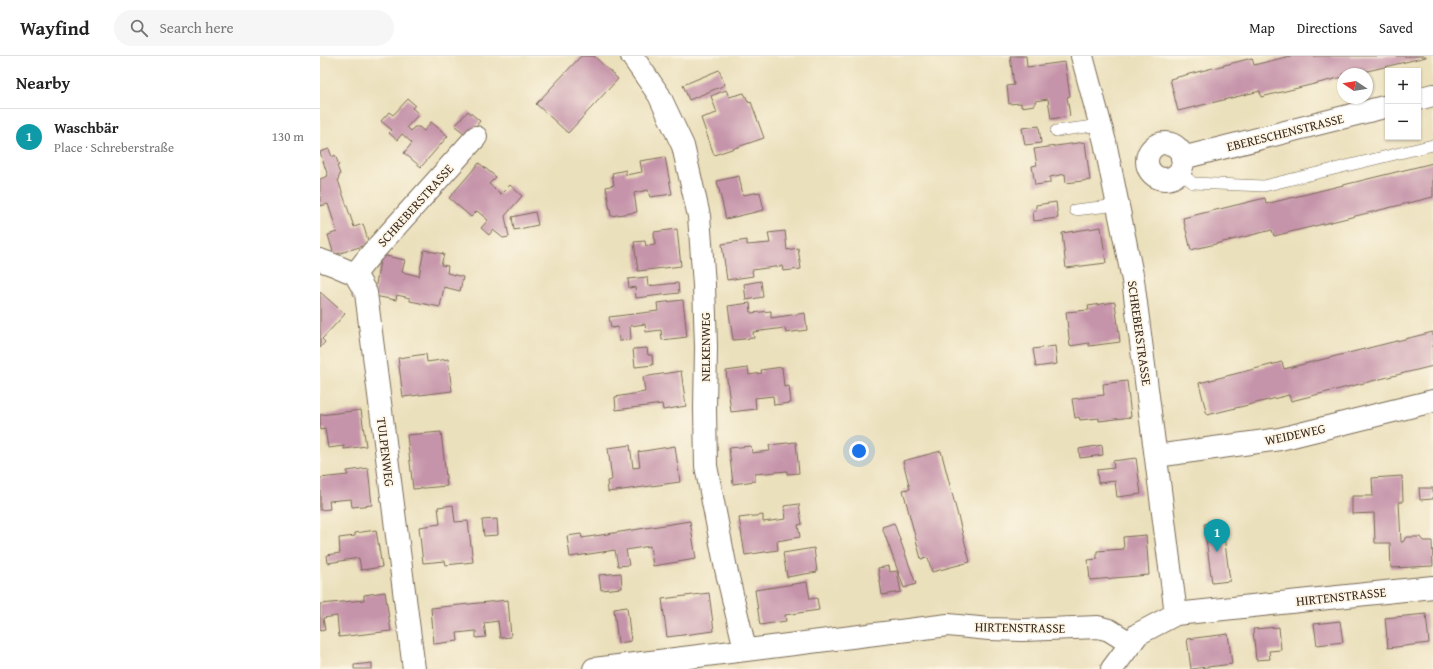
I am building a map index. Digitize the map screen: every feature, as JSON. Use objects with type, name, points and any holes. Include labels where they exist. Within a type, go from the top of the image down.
[{"type":"street","name":"NELKENWEG","points":[[632,56],[659,95],[683,146],[699,216],[704,285],[706,347],[704,409],[706,466],[726,569],[745,649]]},
{"type":"street","name":"SCHREBERSTRASSE","points":[[1082,56],[1101,125],[1133,280],[1176,614]]},
{"type":"street","points":[[1421,98],[1433,95]]},
{"type":"street","name":"EBERESCHENSTRASSE","points":[[1181,165],[1385,107]]},
{"type":"street","name":"SCHREBERSTRASSE","points":[[355,274],[376,248],[476,137]]},
{"type":"street","points":[[320,260],[355,274]]},
{"type":"street","name":"TULPENWEG","points":[[355,274],[366,293],[414,669]]},
{"type":"street","name":"WEIDEWEG","points":[[1156,456],[1280,439],[1433,401]]},
{"type":"street","name":"HIRTENSTRASSE","points":[[594,669],[948,624],[988,629],[1023,630],[1098,627],[1109,630],[1130,643],[1138,634],[1176,614],[1433,587]]},
{"type":"street","points":[[1112,669],[1130,643]]},
{"type":"lane","points":[[1056,131],[1101,125]]},
{"type":"lane","points":[[1181,165],[1193,183],[1264,186],[1433,145]]},
{"type":"lane","points":[[1075,210],[1118,205]]},
{"type":"building","points":[[581,56],[594,56],[618,79],[568,133],[536,104]]},
{"type":"building","points":[[1010,56],[1026,56],[1027,67],[1065,62],[1070,96],[1067,97],[1070,116],[1051,119],[1048,99],[1035,101],[1035,105],[1021,107],[1021,103],[1009,104],[1007,86],[1014,85]]},
{"type":"building","points":[[1290,56],[1426,56],[1373,70],[1373,68],[1337,68],[1337,78],[1261,97],[1260,91],[1178,111],[1170,79],[1252,58],[1254,65]]},
{"type":"building","points":[[719,70],[725,85],[689,100],[683,85]]},
{"type":"building","points":[[726,90],[729,97],[744,93],[749,103],[751,102],[764,138],[714,155],[701,118],[717,113],[711,96]]},
{"type":"building","points":[[408,99],[415,105],[412,108],[419,114],[407,127],[411,131],[414,127],[419,127],[424,131],[431,122],[448,136],[421,167],[404,153],[412,143],[402,134],[397,140],[389,133],[392,130],[381,121],[389,112],[393,115]]},
{"type":"building","points":[[468,111],[480,121],[468,136],[455,126]]},
{"type":"building","points":[[1039,126],[1041,143],[1025,145],[1022,128]]},
{"type":"building","points":[[1085,142],[1090,180],[1066,183],[1065,174],[1050,177],[1050,183],[1035,185],[1032,166],[1037,165],[1034,149]]},
{"type":"building","points":[[329,149],[332,157],[335,155],[339,165],[337,166],[340,174],[338,180],[354,227],[363,224],[369,244],[334,255],[328,235],[337,232],[328,204],[320,206],[320,179],[328,176],[320,152]]},
{"type":"building","points":[[665,157],[672,194],[650,197],[648,190],[634,193],[637,212],[611,216],[606,187],[614,185],[612,173],[626,170],[626,175],[642,172],[640,161]]},
{"type":"building","points":[[479,163],[496,177],[489,184],[501,194],[510,185],[522,196],[505,216],[509,237],[503,238],[493,230],[489,235],[481,228],[488,220],[477,211],[471,217],[449,198]]},
{"type":"building","points":[[1433,163],[1433,197],[1274,236],[1272,230],[1191,250],[1183,218],[1265,198],[1266,204]]},
{"type":"building","points":[[739,176],[743,195],[760,192],[764,210],[726,219],[717,181]]},
{"type":"building","points":[[1056,202],[1058,218],[1034,221],[1033,211],[1036,210],[1036,205]]},
{"type":"building","points":[[535,212],[538,225],[514,230],[512,217]]},
{"type":"building","points":[[1101,227],[1106,263],[1066,268],[1062,233]]},
{"type":"building","points":[[677,229],[681,266],[638,271],[634,242],[645,241],[646,246],[655,245],[654,232]]},
{"type":"building","points":[[785,231],[787,250],[798,248],[801,269],[783,271],[782,266],[752,270],[753,276],[727,280],[722,244],[747,240],[747,245],[770,243],[768,233]]},
{"type":"building","points":[[424,250],[444,254],[441,265],[448,266],[447,273],[463,277],[460,291],[444,287],[440,307],[410,301],[410,298],[397,295],[396,300],[374,296],[381,255],[405,260],[402,272],[419,276]]},
{"type":"building","points":[[647,277],[648,286],[678,283],[679,293],[636,298],[635,287],[629,288],[628,279]]},
{"type":"building","points":[[761,281],[763,297],[746,300],[744,284]]},
{"type":"building","points":[[320,292],[345,314],[322,339],[325,342],[320,348]]},
{"type":"building","points":[[683,300],[687,337],[662,340],[661,330],[646,332],[645,324],[630,326],[631,340],[619,341],[618,327],[611,328],[609,317],[658,311],[657,303]]},
{"type":"building","points":[[1115,302],[1120,342],[1089,346],[1089,343],[1070,346],[1066,312],[1089,310],[1088,306]]},
{"type":"building","points":[[750,303],[751,313],[771,311],[771,318],[805,313],[807,330],[786,333],[785,328],[753,332],[754,338],[733,340],[728,306]]},
{"type":"building","points":[[1433,332],[1433,366],[1291,401],[1289,395],[1207,415],[1199,383],[1282,362],[1284,369]]},
{"type":"building","points":[[1055,346],[1057,364],[1036,367],[1033,349]]},
{"type":"building","points":[[647,348],[648,355],[652,355],[653,365],[635,367],[633,349]]},
{"type":"building","points":[[426,354],[427,362],[448,359],[452,391],[403,397],[398,358]]},
{"type":"building","points":[[782,367],[784,387],[789,386],[791,403],[774,405],[773,396],[755,398],[756,409],[731,412],[726,371],[748,368],[749,375],[762,373],[761,370]]},
{"type":"building","points":[[681,371],[686,406],[663,410],[662,404],[616,410],[615,397],[645,392],[643,377]]},
{"type":"building","points":[[1127,381],[1131,417],[1099,421],[1099,418],[1080,420],[1079,417],[1075,418],[1072,399],[1104,395],[1103,384]]},
{"type":"building","points":[[361,410],[366,446],[344,449],[344,446],[328,448],[325,429],[320,430],[320,415]]},
{"type":"building","points":[[441,432],[447,486],[413,489],[407,435]]},
{"type":"building","points":[[796,442],[799,473],[787,474],[787,471],[755,474],[755,481],[733,484],[729,448],[751,446],[752,453],[770,451],[769,445]]},
{"type":"building","points":[[630,445],[633,468],[640,467],[638,452],[675,446],[680,482],[608,492],[607,481],[612,480],[608,448]]},
{"type":"building","points":[[1102,445],[1103,455],[1080,458],[1079,449]]},
{"type":"building","points":[[941,451],[970,562],[932,572],[928,558],[921,559],[903,490],[910,489],[903,461]]},
{"type":"building","points":[[1136,458],[1141,494],[1117,497],[1115,481],[1098,483],[1097,470],[1114,468],[1113,461]]},
{"type":"building","points":[[368,468],[372,505],[352,507],[351,499],[329,501],[330,509],[320,510],[320,478],[348,475],[347,471]]},
{"type":"building","points":[[1402,476],[1403,502],[1399,502],[1401,542],[1403,542],[1406,537],[1420,537],[1423,541],[1432,541],[1433,566],[1391,568],[1390,543],[1375,543],[1374,513],[1352,514],[1352,496],[1373,496],[1372,478]]},
{"type":"building","points":[[1419,488],[1433,488],[1433,499],[1420,500]]},
{"type":"building","points":[[799,504],[802,524],[798,525],[800,537],[777,541],[778,550],[745,555],[739,518],[763,515],[763,522],[786,519],[784,506]]},
{"type":"building","points":[[453,505],[455,522],[468,521],[473,562],[446,565],[445,561],[423,563],[419,527],[440,524],[438,507]]},
{"type":"building","points":[[497,519],[498,535],[484,536],[482,520]]},
{"type":"building","points":[[690,521],[696,559],[653,566],[650,546],[626,550],[629,565],[618,566],[615,550],[570,557],[567,536],[581,534],[582,538]]},
{"type":"building","points":[[1222,521],[1230,581],[1212,583],[1204,524]]},
{"type":"building","points":[[894,523],[916,584],[904,588],[882,527]]},
{"type":"building","points":[[376,530],[382,567],[361,570],[359,558],[328,563],[327,555],[340,553],[339,538],[355,536],[355,533]]},
{"type":"building","points":[[1146,535],[1149,575],[1090,580],[1088,560],[1097,559],[1097,551],[1124,549],[1123,537]]},
{"type":"building","points":[[814,548],[817,572],[787,577],[783,553]]},
{"type":"building","points":[[889,566],[890,572],[897,571],[901,592],[882,595],[878,568]]},
{"type":"building","points":[[621,573],[622,588],[601,590],[599,575]]},
{"type":"building","points":[[807,582],[810,599],[817,598],[819,610],[785,615],[786,621],[760,625],[755,590]]},
{"type":"building","points":[[385,592],[391,631],[339,637],[337,616],[323,618],[325,630],[320,631],[320,604],[364,600],[364,595]]},
{"type":"building","points":[[709,593],[714,631],[667,637],[662,599]]},
{"type":"building","points":[[508,600],[511,637],[500,638],[498,621],[484,623],[486,637],[476,638],[476,631],[457,633],[458,641],[434,644],[431,608]]},
{"type":"building","points":[[627,607],[631,641],[618,643],[614,609]]},
{"type":"building","points":[[1426,614],[1429,643],[1388,648],[1385,618]]},
{"type":"building","points":[[1340,621],[1343,642],[1317,645],[1314,624]]},
{"type":"building","points":[[1279,627],[1281,650],[1269,651],[1270,659],[1256,660],[1253,629]]},
{"type":"building","points":[[1228,634],[1232,664],[1191,669],[1187,639]]},
{"type":"building","points":[[372,663],[372,669],[354,669],[354,665]]},
{"type":"place","name":"Waschbär","points":[[1217,552]]}]
